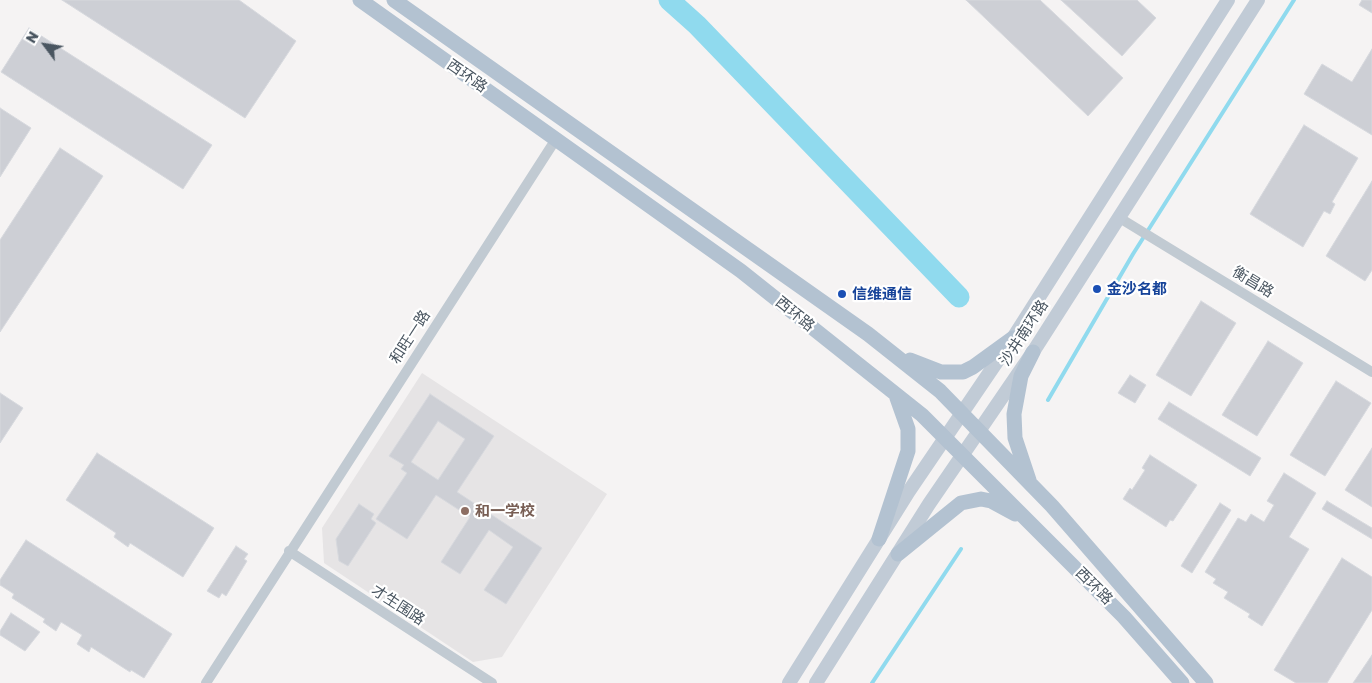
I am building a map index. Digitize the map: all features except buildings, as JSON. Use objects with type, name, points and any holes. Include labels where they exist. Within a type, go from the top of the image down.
[{"type":"main road","name":"西环路","points":[[360,0],[742,271],[922,415],[1124,617],[1182,683]]},
{"type":"main road","name":"西环路","points":[[394,0],[892,352],[940,391],[1052,506],[1206,683]]},
{"type":"main road","name":"沙井南环路","points":[[789,683],[879,539],[1013,338],[1228,0]]},
{"type":"main road","name":"沙井南环路","points":[[816,683],[898,554],[1032,352],[1258,0]]},
{"type":"main road","points":[[892,352],[941,372],[952,373],[973,367],[1013,338]]},
{"type":"main road","points":[[1030,484],[1015,438],[1014,414],[1021,376],[1032,352]]},
{"type":"main road","points":[[879,539],[908,451],[906,419],[893,392]]},
{"type":"main road","points":[[898,554],[953,508],[971,500],[991,501],[1033,525]]},
{"type":"street","name":"和旺一路","points":[[206,683],[289,551],[556,139]]},
{"type":"street","name":"衡昌路","points":[[1118,217],[1372,372]]},
{"type":"street","name":"才生围路","points":[[289,551],[492,683]]},
{"type":"shaded area","name":"和一学校","points":[[422,373],[607,494],[502,657],[473,662],[324,563],[322,528]]},
{"type":"waterway","points":[[669,0],[697,25],[959,297]]},
{"type":"waterway","points":[[1048,400],[1133,254],[1294,0]]},
{"type":"waterway","points":[[872,683],[961,549]]},
{"type":"place","name":"金沙名都","points":[[1097,289]]},
{"type":"place","name":"信维通信","points":[[842,294]]},
{"type":"place","name":"和一学校","points":[[465,511]]}]
